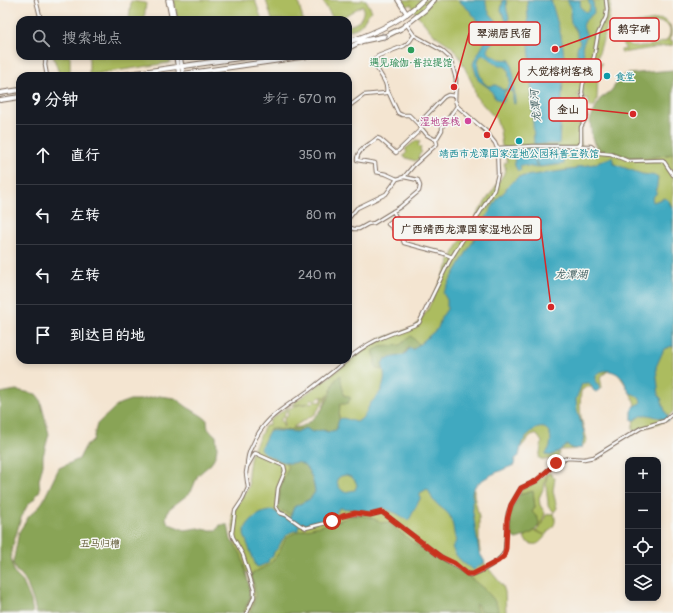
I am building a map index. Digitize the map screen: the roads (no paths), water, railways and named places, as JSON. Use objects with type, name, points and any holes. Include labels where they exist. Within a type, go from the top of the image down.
[{"type":"main road","points":[[168,0],[171,16]]},
{"type":"main road","points":[[172,0],[174,16]]},
{"type":"main road","points":[[398,0],[407,14]]},
{"type":"main road","points":[[352,40],[385,28],[407,14],[423,0]]},
{"type":"main road","points":[[352,46],[362,42],[386,36],[407,25],[425,10],[434,0]]},
{"type":"main road","points":[[177,60],[180,67]]},
{"type":"main road","points":[[180,60],[181,72]]},
{"type":"main road","points":[[144,72],[226,60]]},
{"type":"main road","points":[[195,72],[280,60]]},
{"type":"main road","points":[[0,93],[16,91]]},
{"type":"main road","points":[[0,100],[16,98]]},
{"type":"street","points":[[36,0],[40,16]]},
{"type":"street","points":[[578,145],[581,141],[581,127],[587,116],[586,105],[582,92],[583,84],[594,57],[598,34],[606,17],[608,9],[606,0]]},
{"type":"street","points":[[352,355],[375,340],[419,323],[452,257],[494,190],[498,174],[496,143],[487,132],[458,106],[455,96],[456,79],[450,58],[441,50],[414,35],[407,25]]},
{"type":"street","points":[[414,35],[404,46],[378,56],[375,59],[375,65],[381,74],[398,113],[402,115],[408,114],[427,135],[436,140]]},
{"type":"street","points":[[46,60],[46,72]]},
{"type":"street","points":[[352,104],[364,95],[385,93],[387,90]]},
{"type":"street","points":[[418,124],[444,97],[448,95],[455,96]]},
{"type":"street","points":[[404,177],[414,165],[436,146],[438,143],[436,140],[442,130],[443,125],[458,106]]},
{"type":"street","points":[[397,179],[386,174],[376,172],[375,163],[359,162],[357,157],[365,147],[378,138],[396,153],[421,129]]},
{"type":"street","points":[[497,148],[558,145],[591,146],[600,153],[626,160],[663,160],[673,175]]},
{"type":"street","points":[[352,214],[357,208],[386,194],[397,179],[404,177],[418,180],[420,190],[404,204],[374,223],[367,224],[361,228],[352,228]]},
{"type":"street","points":[[393,211],[396,217],[388,224],[401,235],[404,243],[452,257]]},
{"type":"street","points":[[247,613],[254,597],[254,590],[243,555],[232,533],[235,511],[248,488],[246,473],[247,457],[254,440],[264,423],[341,364]]},
{"type":"street","points":[[247,467],[255,453],[284,466],[285,471],[280,483],[276,506],[280,513],[289,516],[303,527],[326,523],[345,515],[355,513],[370,515],[382,512],[441,557],[454,563],[467,574],[473,574],[498,561],[504,556],[508,513],[521,488],[536,481],[561,460],[594,457],[611,448],[641,428],[665,420],[673,413]]},
{"type":"water","points":[[458,0],[486,0],[487,9],[496,20],[496,34],[502,32],[506,20],[501,10],[503,0],[506,0],[509,17],[508,33],[491,44],[487,50],[490,54],[499,59],[510,60],[514,77],[513,86],[515,104],[513,103],[512,91],[505,91],[504,101],[502,102],[495,98],[490,89],[478,80],[473,64],[486,41],[488,31],[487,27],[477,21],[471,12]],"holes":[[[482,55],[488,57],[496,64],[508,69],[510,83],[507,89],[503,90],[496,85],[488,86],[484,83],[480,76],[478,64],[478,61]]]},
{"type":"water","name":"龙潭河","points":[[527,0],[551,0],[560,33],[564,66],[559,144],[534,144]]},
{"type":"water","points":[[567,0],[580,0],[581,8],[586,12],[589,11],[590,6],[588,0],[593,0],[594,13],[584,22],[587,35],[582,47],[584,53],[582,57],[577,54],[577,48],[580,42],[577,32],[571,23],[571,7]]},
{"type":"water","points":[[532,147],[559,147],[564,155],[564,164],[539,167],[535,160]]},
{"type":"water","points":[[514,148],[531,148],[537,168],[521,165],[521,170],[518,171],[515,166]]},
{"type":"water","name":"龙潭湖","points":[[612,157],[614,164],[642,174],[657,176],[656,194],[652,198],[653,202],[665,198],[669,201],[673,210],[673,347],[664,349],[656,367],[659,396],[670,420],[666,421],[661,418],[645,415],[632,420],[632,409],[641,403],[641,401],[637,396],[630,393],[622,378],[616,373],[602,371],[596,375],[596,383],[598,383],[600,389],[596,392],[589,383],[582,384],[576,399],[577,410],[584,432],[581,448],[573,449],[567,445],[550,456],[545,454],[551,440],[549,431],[541,428],[536,429],[522,442],[519,456],[515,459],[514,465],[489,476],[477,484],[474,488],[472,493],[472,506],[479,552],[485,562],[474,570],[455,554],[452,547],[456,540],[450,516],[433,500],[427,489],[420,493],[420,499],[409,520],[384,508],[372,511],[340,508],[338,509],[337,513],[315,523],[299,525],[298,530],[290,533],[284,538],[278,549],[274,552],[273,556],[269,559],[268,563],[258,567],[256,566],[244,535],[245,528],[253,519],[263,512],[272,510],[288,518],[290,517],[294,507],[310,499],[315,492],[311,476],[303,465],[298,462],[290,463],[281,461],[269,456],[260,449],[269,431],[297,432],[306,428],[312,432],[322,430],[328,432],[336,430],[338,421],[342,418],[355,422],[360,420],[382,388],[384,376],[382,364],[385,359],[404,355],[410,348],[414,349],[438,328],[441,318],[447,309],[447,300],[443,293],[485,219],[506,188],[518,177],[576,169],[577,167],[594,164]],"holes":[[[346,475],[352,477],[354,480],[357,485],[355,490],[344,492],[337,483],[337,479]]]},
{"type":"place","name":"鹅字碑","points":[[555,49]]},
{"type":"place","name":"遇见瑜伽·普拉提馆","points":[[411,50]]},
{"type":"place","name":"食堂","points":[[607,76]]},
{"type":"place","name":"翠湖居民宿","points":[[454,87]]},
{"type":"place","name":"金山","points":[[633,114]]},
{"type":"place","name":"湿地客栈","points":[[468,121]]},
{"type":"place","name":"大觉榕树客栈","points":[[487,135]]},
{"type":"place","name":"靖西市龙潭国家湿地公园科普宣教馆","points":[[519,141]]},
{"type":"place","name":"广西靖西龙潭国家湿地公园","points":[[551,307]]},
{"type":"park label","name":"五马归槽","points":[[100,543]]}]
